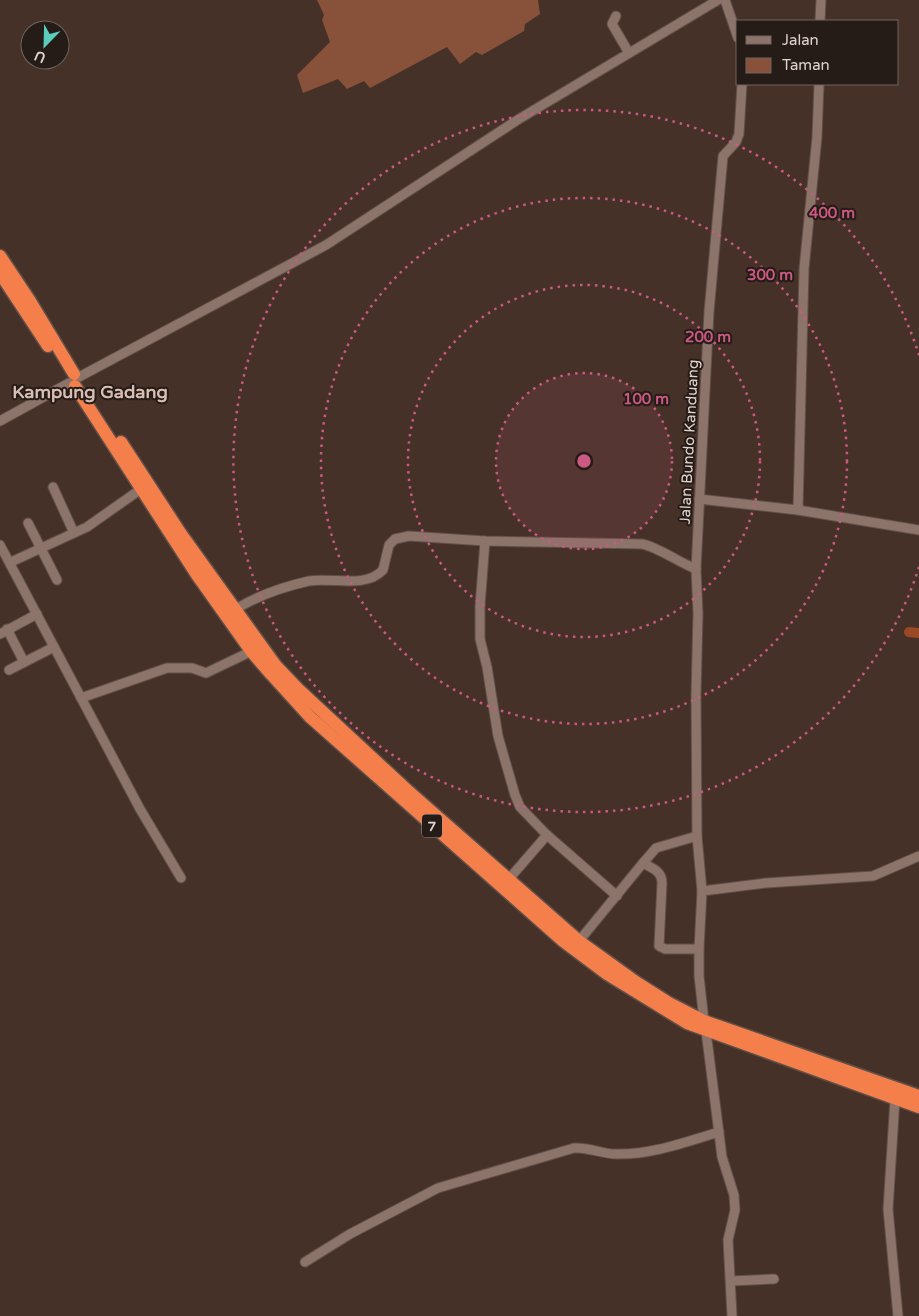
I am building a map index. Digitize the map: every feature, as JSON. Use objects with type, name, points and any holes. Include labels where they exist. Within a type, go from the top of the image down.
[{"type":"highway","points":[[0,256],[30,301],[74,380]]},
{"type":"highway","points":[[0,273],[74,380]]},
{"type":"highway","name":"7","points":[[74,380],[197,575],[256,649],[403,794],[563,941],[610,971],[669,1003],[705,1026],[848,1077],[919,1096]]},
{"type":"highway","name":"7","points":[[74,380],[236,609],[256,649]]},
{"type":"highway","name":"7","points":[[403,794],[508,880],[579,941],[610,971]]},
{"type":"highway","name":"7","points":[[848,1077],[895,1099],[919,1107]]},
{"type":"street","points":[[0,421],[326,245],[502,129],[718,0]]},
{"type":"street","points":[[726,0],[736,32]]},
{"type":"street","points":[[820,20],[821,0]]},
{"type":"street","points":[[616,16],[612,24],[629,53]]},
{"type":"street","name":"Jalan Bundo Kanduang","points":[[732,1316],[728,1240],[735,1210],[734,1195],[722,1157],[718,1132],[699,976],[702,891],[697,836],[696,695],[698,613],[696,569],[709,312],[723,156],[736,142],[739,134],[742,85]]},
{"type":"street","points":[[798,510],[804,269],[817,137],[819,85]]},
{"type":"street","points":[[53,487],[74,533]]},
{"type":"street","points":[[11,562],[87,526],[142,489]]},
{"type":"street","points":[[699,499],[798,510],[919,530]]},
{"type":"street","points":[[28,523],[58,580]]},
{"type":"street","points":[[236,609],[273,590],[307,582],[322,579],[359,580],[374,577],[383,570],[389,545],[399,538],[420,536],[485,542],[642,544],[696,569]]},
{"type":"street","points":[[485,542],[479,629],[498,736],[518,803],[547,835],[617,896]]},
{"type":"street","points":[[0,545],[11,562],[140,810],[181,878]]},
{"type":"street","points":[[24,662],[4,632],[37,614]]},
{"type":"street","points":[[9,670],[54,646]]},
{"type":"street","points":[[81,698],[167,668],[192,668],[206,673],[256,649]]},
{"type":"street","points":[[508,880],[547,835]]},
{"type":"street","points":[[579,941],[654,850],[660,846],[697,836]]},
{"type":"street","points":[[702,891],[766,883],[873,876],[919,856]]},
{"type":"street","points":[[643,863],[655,869],[662,877],[658,946],[665,949],[699,949]]},
{"type":"street","points":[[895,1099],[888,1209],[898,1316]]},
{"type":"street","points":[[305,1262],[359,1229],[448,1185],[474,1179],[574,1148],[614,1154],[649,1152],[718,1132]]},
{"type":"street","points":[[731,1281],[774,1279]]},
{"type":"green space","points":[[317,0],[538,0],[540,14],[525,24],[524,31],[482,55],[476,52],[460,64],[447,47],[370,88],[364,81],[347,89],[338,79],[303,93],[297,75],[330,42],[322,20],[324,15]]},
{"type":"waterway","points":[[909,632],[919,633]]},
{"type":"district","name":"Kampung Gadang","points":[[90,392]]}]
